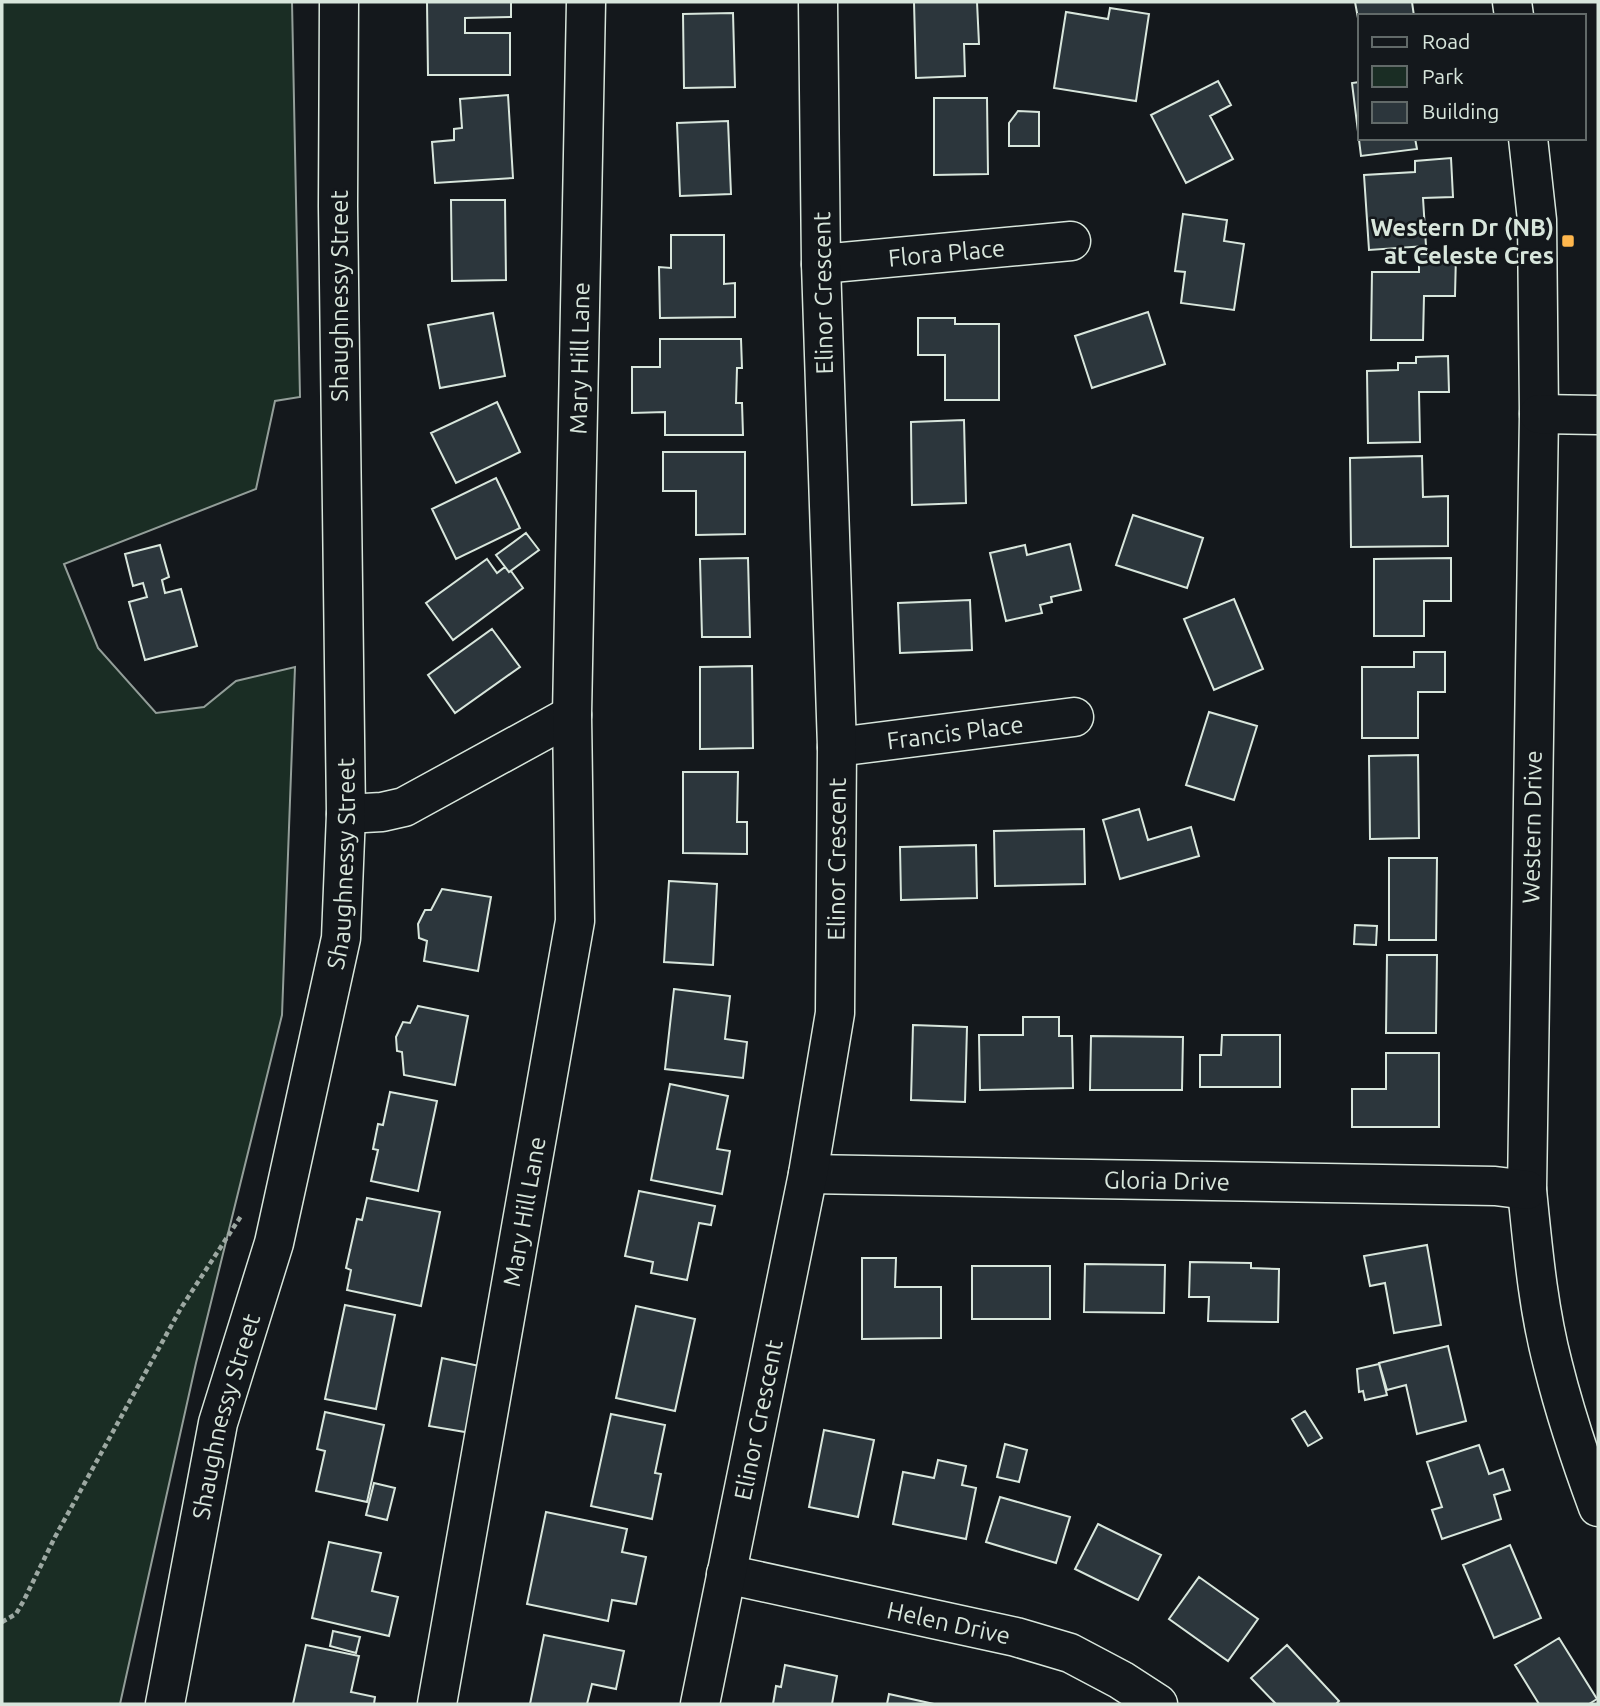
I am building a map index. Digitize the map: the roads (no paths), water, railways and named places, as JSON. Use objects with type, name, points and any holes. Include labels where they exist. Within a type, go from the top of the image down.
[{"type":"street","name":"Shaughnessy Street","points":[[165,1704],[218,1423],[274,1243],[341,938],[346,814],[338,233],[339,2]]},
{"type":"street","name":"Mary Hill Lane","points":[[437,1704],[575,921],[572,715],[586,2]]},
{"type":"street","name":"Elinor Crescent","points":[[700,1704],[808,1174],[835,1013],[837,747],[821,264],[818,2]]},
{"type":"street","name":"Western Drive","points":[[1528,140],[1537,220],[1539,414],[1527,1191],[1537,1281],[1552,1363],[1580,1459],[1598,1507]]},
{"type":"street","name":"Flora Place","points":[[821,264],[1071,240]]},
{"type":"street","points":[[1539,414],[1598,415]]},
{"type":"street","points":[[346,814],[382,812],[404,807],[572,715]]},
{"type":"street","name":"Francis Place","points":[[837,747],[1074,717]]},
{"type":"street","name":"Gloria Drive","points":[[808,1174],[1495,1186],[1527,1191]]},
{"type":"street","name":"Helen Drive","points":[[726,1574],[1027,1640],[1070,1653],[1121,1680],[1158,1704]]},
{"type":"place","name":"Western Dr (NB) at Celeste Cres","points":[[1568,241]]}]
